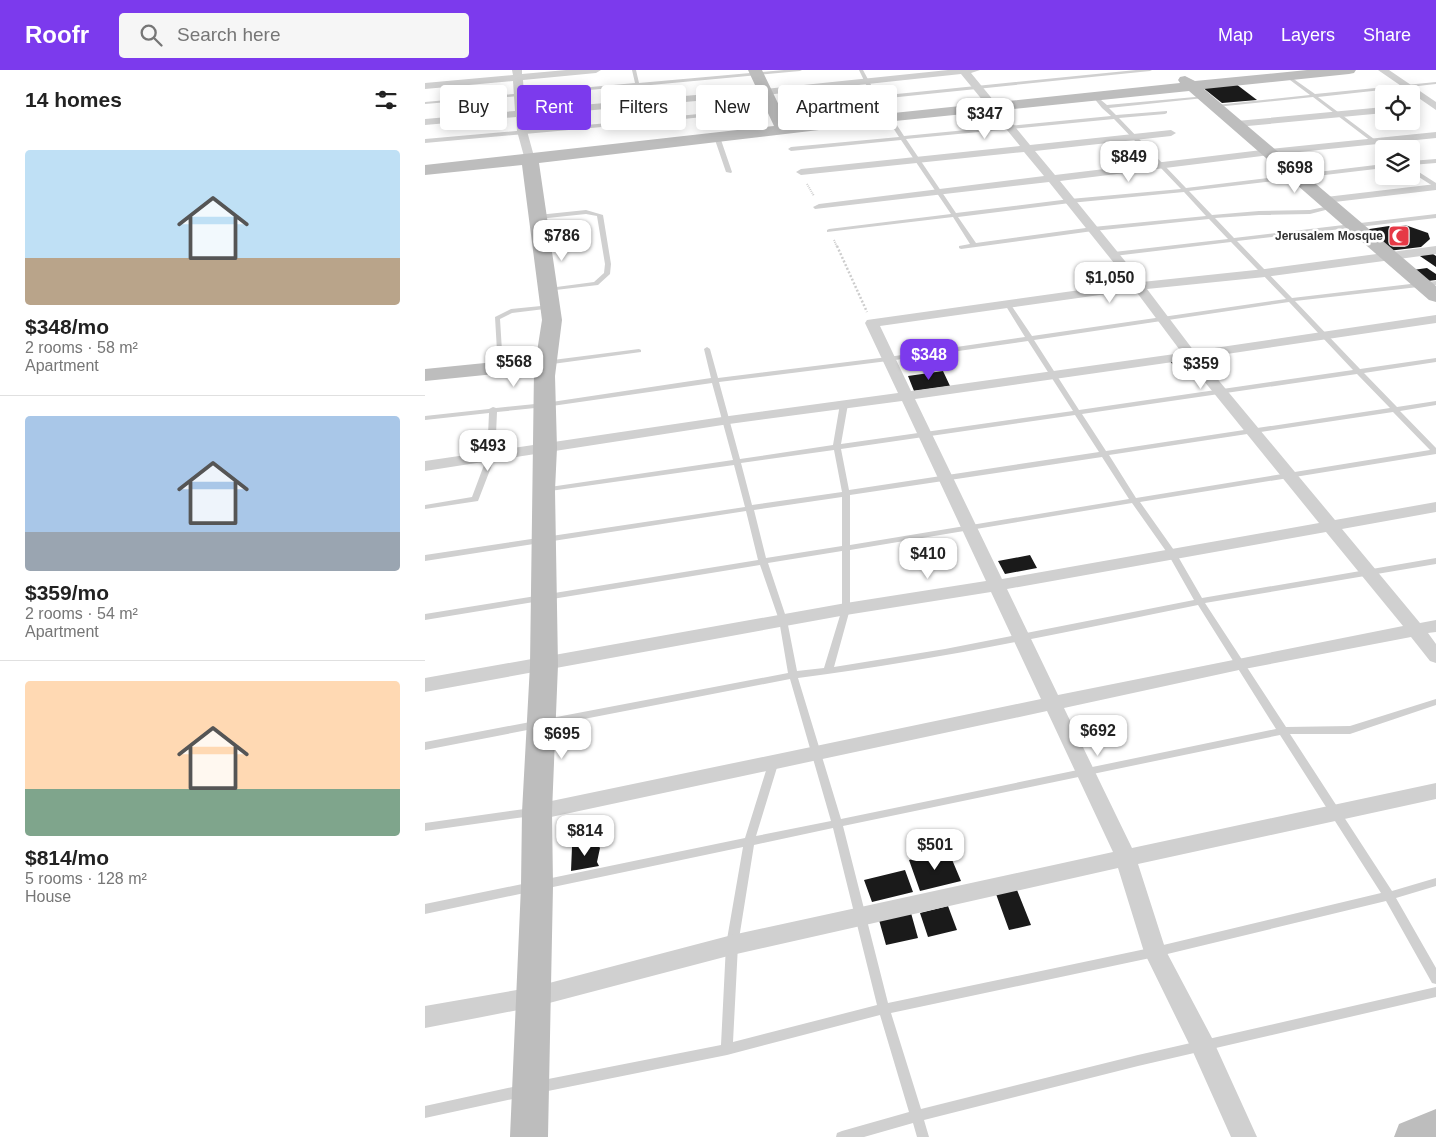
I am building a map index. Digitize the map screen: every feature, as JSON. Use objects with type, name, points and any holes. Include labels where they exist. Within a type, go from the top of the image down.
[{"type":"street","points":[[425,86],[517,74],[596,70]]},
{"type":"street","points":[[768,92],[976,70]]},
{"type":"street","points":[[1173,70],[1299,176],[1390,256],[1432,288]]},
{"type":"street","points":[[897,114],[993,105],[1200,93],[1310,70]]},
{"type":"street","points":[[993,105],[1100,102],[1200,93],[1288,76],[1349,70]]},
{"type":"street","points":[[1383,70],[1405,85]]},
{"type":"street","points":[[963,71],[993,105],[1114,254],[1191,356],[1416,630],[1436,657]]},
{"type":"street","points":[[756,72],[762,85]]},
{"type":"street","points":[[1420,96],[1435,106]]},
{"type":"street","points":[[768,98],[778,119]]},
{"type":"street","points":[[1420,107],[1435,106]]},
{"type":"street","points":[[1237,124],[1375,111]]},
{"type":"street","points":[[425,122],[517,112]]},
{"type":"street","points":[[425,165],[529,158],[778,125]]},
{"type":"street","points":[[425,170],[778,129]]},
{"type":"street","points":[[522,131],[529,158],[550,299],[551,334],[545,365],[543,490],[544,665],[537,812],[537,886],[529,1137]]},
{"type":"street","points":[[801,172],[1171,133]]},
{"type":"street","points":[[819,207],[1270,152],[1436,135]]},
{"type":"street","points":[[1330,204],[1436,187]]},
{"type":"street","points":[[1244,1137],[1203,1046],[1155,952],[1125,856],[872,322],[1138,286],[1265,273],[1436,250]]},
{"type":"street","points":[[425,466],[725,420],[1055,376],[1436,319]]},
{"type":"street","points":[[425,375],[500,367],[545,365]]},
{"type":"street","points":[[425,380],[545,365]]},
{"type":"street","points":[[425,685],[544,665],[783,620],[997,585],[1436,507]]},
{"type":"street","points":[[537,812],[1239,664],[1436,626]]},
{"type":"street","points":[[425,1017],[533,997],[732,945],[861,914],[1436,791]]},
{"type":"street","points":[[1413,1137],[1436,1127]]},
{"type":"lane","points":[[634,70],[638,84]]},
{"type":"lane","points":[[591,88],[756,72],[800,70]]},
{"type":"lane","points":[[861,70],[870,85]]},
{"type":"lane","points":[[897,95],[1150,70]]},
{"type":"lane","points":[[1288,76],[1373,141]]},
{"type":"lane","points":[[1416,85],[1436,83]]},
{"type":"lane","points":[[1200,93],[1313,96],[1375,89]]},
{"type":"lane","points":[[425,103],[517,94]]},
{"type":"lane","points":[[1100,102],[1436,451]]},
{"type":"lane","points":[[686,117],[778,107]]},
{"type":"lane","points":[[791,150],[1165,112]]},
{"type":"lane","points":[[425,141],[601,125]]},
{"type":"lane","points":[[897,129],[974,245]]},
{"type":"lane","points":[[717,137],[729,172]]},
{"type":"lane","points":[[1420,162],[1436,161]]},
{"type":"lane","points":[[829,231],[955,217],[1070,201],[1184,190],[1375,167]]},
{"type":"lane","points":[[1420,175],[1436,187]]},
{"type":"lane","points":[[961,247],[1093,229],[1209,217],[1309,212],[1330,204]]},
{"type":"lane","points":[[500,367],[497,318],[511,311],[595,284],[607,274],[608,264],[600,215],[586,212],[538,217]]},
{"type":"lane","points":[[1114,254],[1436,216]]},
{"type":"lane","points":[[425,418],[493,409],[545,405],[715,380],[888,359],[1290,300],[1432,288]]},
{"type":"lane","points":[[1007,303],[1134,500],[1173,553],[1200,602],[1239,664],[1389,896],[1436,979]]},
{"type":"lane","points":[[707,349],[763,561],[783,620],[793,675],[837,823],[884,1009],[923,1137]]},
{"type":"lane","points":[[545,365],[639,351]]},
{"type":"lane","points":[[543,490],[1436,360]]},
{"type":"lane","points":[[425,558],[1436,403]]},
{"type":"lane","points":[[828,671],[846,609],[845,547],[847,492],[837,446],[844,404]]},
{"type":"lane","points":[[425,507],[475,499],[491,457],[493,409]]},
{"type":"lane","points":[[425,617],[1436,451]]},
{"type":"lane","points":[[425,746],[793,675],[828,671],[1021,638],[1200,602],[1436,562]]},
{"type":"lane","points":[[425,909],[1283,731],[1350,730],[1436,702]]},
{"type":"lane","points":[[727,1049],[732,945],[749,841],[774,761]]},
{"type":"lane","points":[[425,827],[537,812]]},
{"type":"lane","points":[[425,1112],[727,1049],[884,1009],[1155,952],[1389,896],[1436,882]]},
{"type":"lane","points":[[842,1137],[917,1116],[1203,1046],[1436,992]]},
{"type":"building","points":[[1236,84],[1257,100],[1222,103],[1202,87]]},
{"type":"building","name":"Jerusalem Mosque","points":[[1405,225],[1428,233],[1430,239],[1421,247],[1388,251],[1363,230],[1389,226],[1391,228]]},
{"type":"building","points":[[1430,252],[1436,256],[1436,267],[1417,254]]},
{"type":"building","points":[[1427,268],[1436,274],[1436,280],[1428,281],[1413,270]]},
{"type":"building","points":[[1217,354],[1228,367],[1209,369],[1199,356]]},
{"type":"building","points":[[1188,358],[1198,372],[1180,374],[1170,361]]},
{"type":"building","points":[[943,371],[950,386],[914,391],[908,376]]},
{"type":"building","points":[[1030,555],[1037,568],[1005,574],[998,561]]},
{"type":"building","points":[[597,844],[600,848],[597,862],[599,866],[571,871],[572,847]]},
{"type":"building","points":[[948,850],[961,881],[920,891],[909,860]]},
{"type":"building","points":[[905,870],[913,892],[872,902],[864,880]]},
{"type":"building","points":[[1017,890],[1031,925],[1009,930],[996,894]]},
{"type":"building","points":[[948,906],[957,930],[928,937],[920,913]]},
{"type":"building","points":[[911,913],[918,938],[886,945],[879,920]]},
{"type":"place","name":"Jerusalem Mosque","points":[[1399,236]]}]
